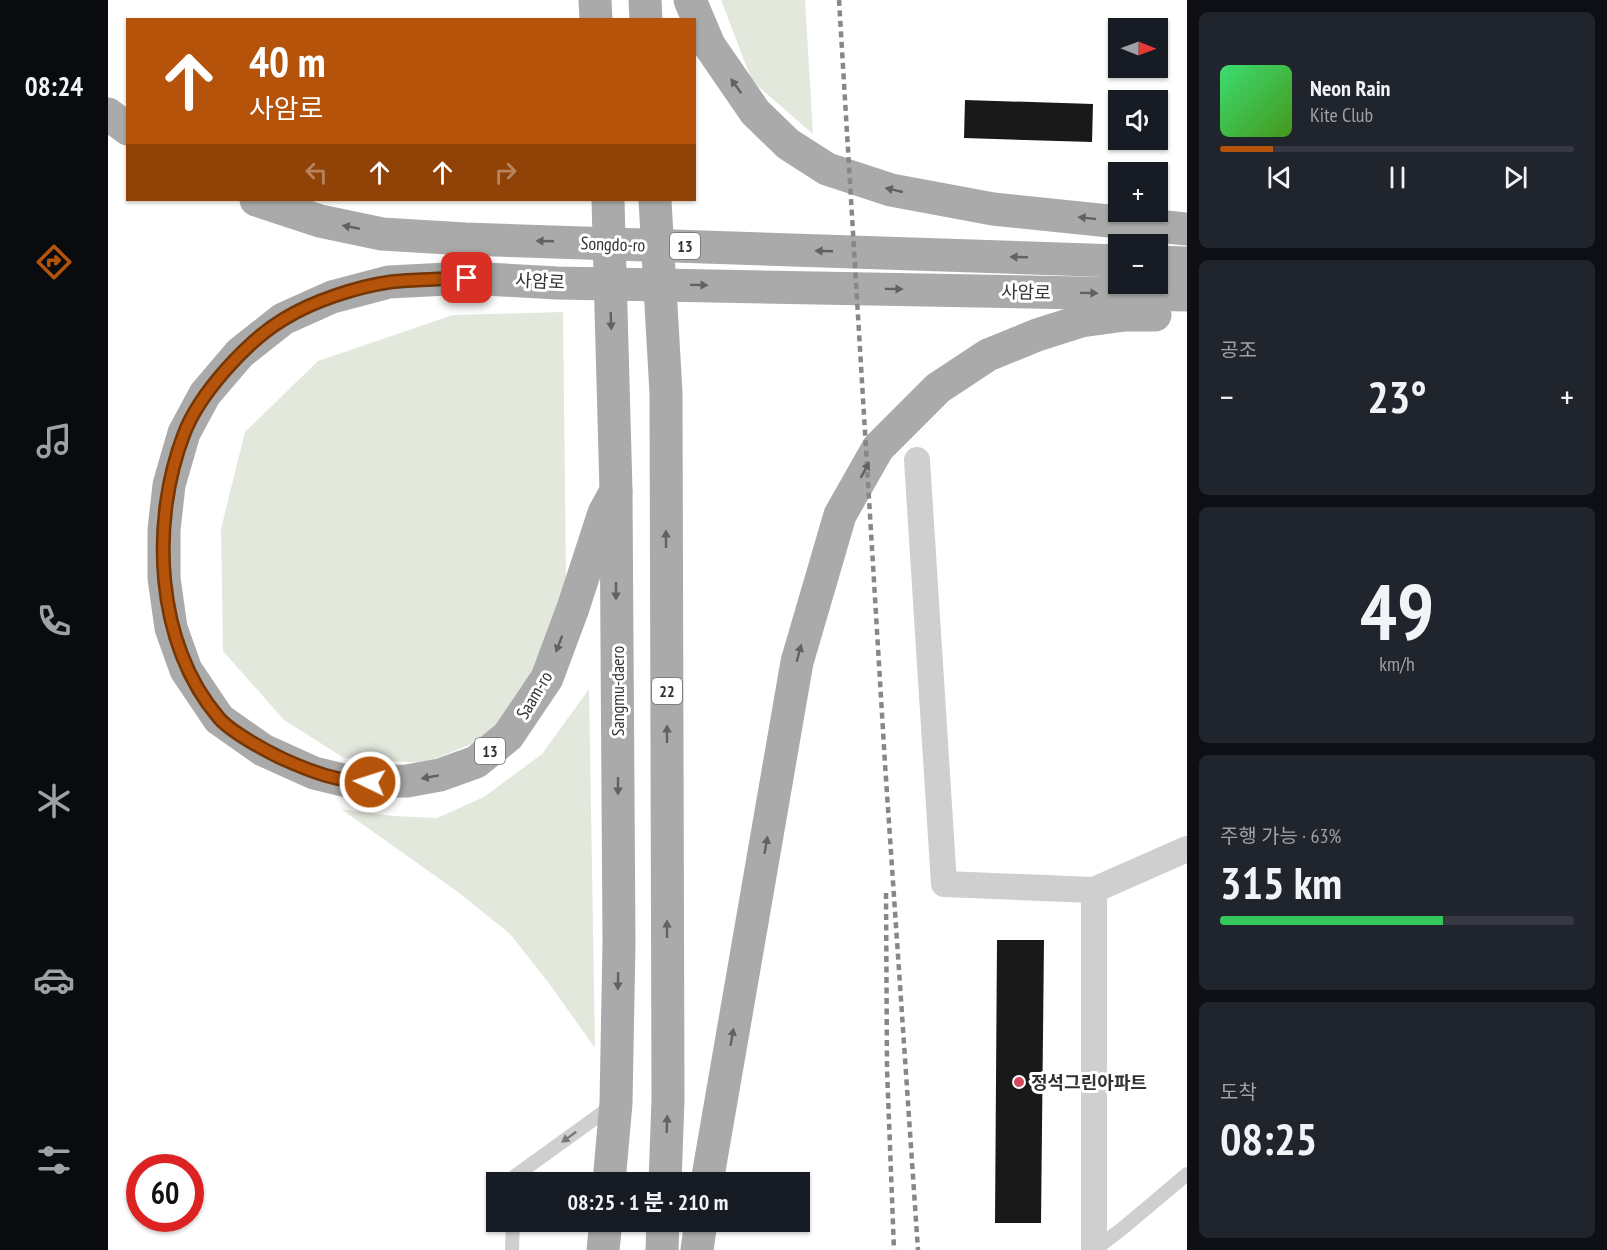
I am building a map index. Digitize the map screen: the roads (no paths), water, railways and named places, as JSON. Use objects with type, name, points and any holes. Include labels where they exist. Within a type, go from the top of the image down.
[{"type":"main road","points":[[595,0],[596,18]]},
{"type":"main road","points":[[645,0],[646,18]]},
{"type":"main road","points":[[690,0],[710,45],[755,112],[788,144],[827,169],[891,190],[993,208],[1187,229]]},
{"type":"main road","points":[[108,114],[126,128]]},
{"type":"main road","name":"Songdo-ro","points":[[259,201],[320,221],[394,235],[1108,261]]},
{"type":"main road","name":"Sangmu-daero","points":[[608,201],[616,491],[619,931],[616,1103],[610,1172]]},
{"type":"main road","name":"22","points":[[656,201],[666,393],[668,1100],[665,1172]]},
{"type":"main road","points":[[1168,262],[1187,263]]},
{"type":"main road","name":"사암로","points":[[219,719],[186,670],[171,628],[164,578],[164,530],[169,485],[184,433],[205,394],[240,353],[283,319],[332,297],[389,282],[467,278],[557,283],[1187,295]]},
{"type":"main road","points":[[709,1172],[797,662],[840,515],[878,448],[938,388],[988,355],[1037,335],[1082,321],[1125,315],[1187,315]]},
{"type":"main road","name":"Saam-ro","points":[[219,719],[263,750],[314,773],[351,782],[407,781],[440,775],[476,762],[508,736],[547,678],[604,513],[616,491]]},
{"type":"main road","points":[[603,1250],[605,1232]]},
{"type":"main road","points":[[662,1250],[663,1232]]},
{"type":"main road","points":[[697,1250],[699,1232]]},
{"type":"street","points":[[917,460],[944,884],[1094,890],[1187,849]]},
{"type":"street","points":[[1094,890],[1094,1250]]},
{"type":"lane","points":[[521,1172],[616,1103]]},
{"type":"lane","points":[[1094,1250],[1187,1173]]},
{"type":"lane","points":[[512,1250],[513,1232]]},
{"type":"railway","points":[[839,0],[885,764],[918,1250]]},
{"type":"railway","points":[[886,893],[887,1069],[894,1250]]},
{"type":"place","name":"정석그린아파트","points":[[1019,1082]]}]
